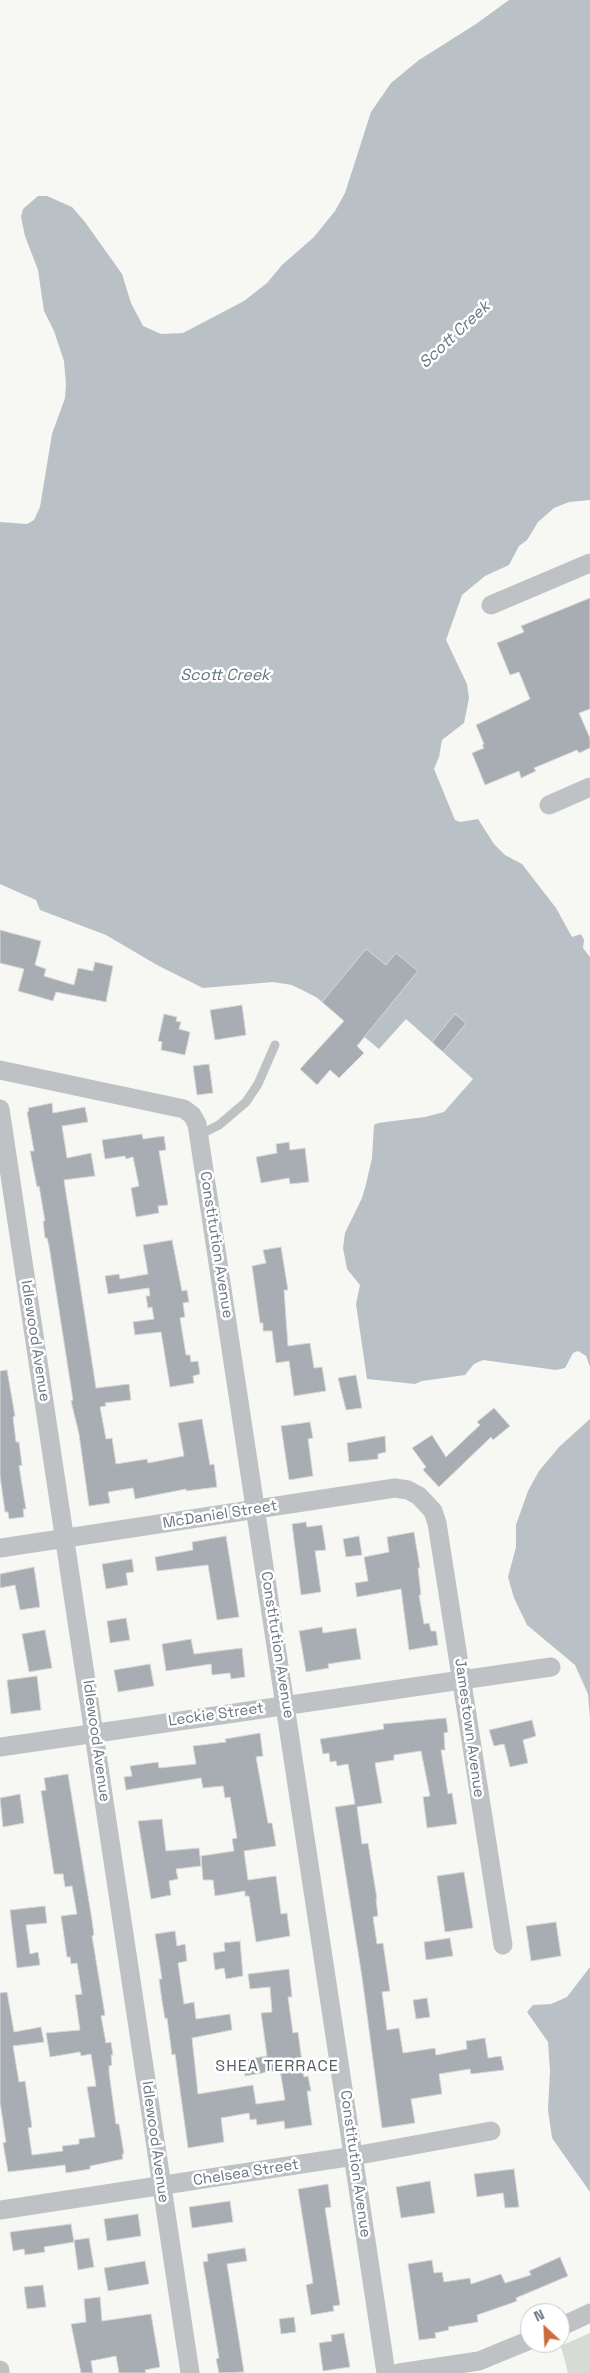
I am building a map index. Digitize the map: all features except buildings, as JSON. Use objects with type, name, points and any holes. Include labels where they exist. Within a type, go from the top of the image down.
[{"type":"street","points":[[491,605],[590,563]]},
{"type":"street","points":[[549,805],[590,787]]},
{"type":"street","name":"Constitution Avenue","points":[[0,1070],[184,1109],[195,1120],[199,1135],[257,1510],[386,2373]]},
{"type":"street","name":"Idlewood Avenue","points":[[0,1109],[190,2373]]},
{"type":"street","name":"McDaniel Street","points":[[0,1548],[395,1488],[408,1490],[420,1496],[433,1511]]},
{"type":"street","name":"Jamestown Avenue","points":[[433,1511],[438,1523],[503,1946]]},
{"type":"street","name":"Leckie Street","points":[[0,1747],[551,1667]]},
{"type":"street","name":"Chelsea Street","points":[[0,2210],[354,2156],[492,2131]]},
{"type":"street","points":[[570,2322],[590,2313]]},
{"type":"street","points":[[399,2373],[466,2368],[520,2345]]},
{"type":"lane","points":[[199,1135],[219,1125],[246,1102],[258,1084],[275,1044]]},
{"type":"shaded area","points":[[590,2333],[590,2373],[568,2373],[563,2353],[570,2353],[570,2342]]},
{"type":"water","name":"Scott Creek","points":[[509,0],[590,0],[590,500],[569,502],[554,508],[538,522],[527,540],[519,546],[509,565],[485,576],[462,595],[446,640],[467,684],[469,698],[464,723],[442,740],[439,757],[434,769],[455,820],[460,822],[478,819],[494,844],[505,855],[522,864],[556,908],[572,937],[581,934],[584,940],[583,948],[590,957],[590,1367],[586,1356],[578,1351],[573,1353],[565,1368],[556,1370],[483,1360],[474,1364],[465,1375],[422,1381],[415,1384],[367,1379],[356,1304],[360,1285],[347,1269],[343,1248],[345,1233],[362,1198],[366,1184],[372,1158],[374,1125],[444,1112],[473,1079],[406,1019],[379,1049],[316,997],[292,985],[273,982],[203,988],[157,965],[106,935],[40,910],[36,900],[0,884],[0,522],[27,524],[34,520],[40,507],[52,434],[65,398],[64,361],[54,331],[44,311],[38,270],[25,236],[21,217],[23,209],[38,196],[47,196],[72,207],[122,274],[131,303],[143,326],[161,334],[183,333],[244,301],[267,283],[282,265],[314,237],[335,211],[345,193],[371,112],[391,83],[419,60],[476,24]]},
{"type":"water","points":[[590,1419],[590,1719],[588,1694],[575,1665],[527,1625],[514,1598],[508,1577],[516,1547],[516,1525],[528,1491],[539,1471],[559,1447]]},
{"type":"water","points":[[590,1967],[590,2192],[552,2138],[548,2110],[550,2071],[548,2042],[527,2012],[533,2005],[551,2004],[567,1997]]},
{"type":"district","name":"SHEA TERRACE","points":[[277,2067]]}]
